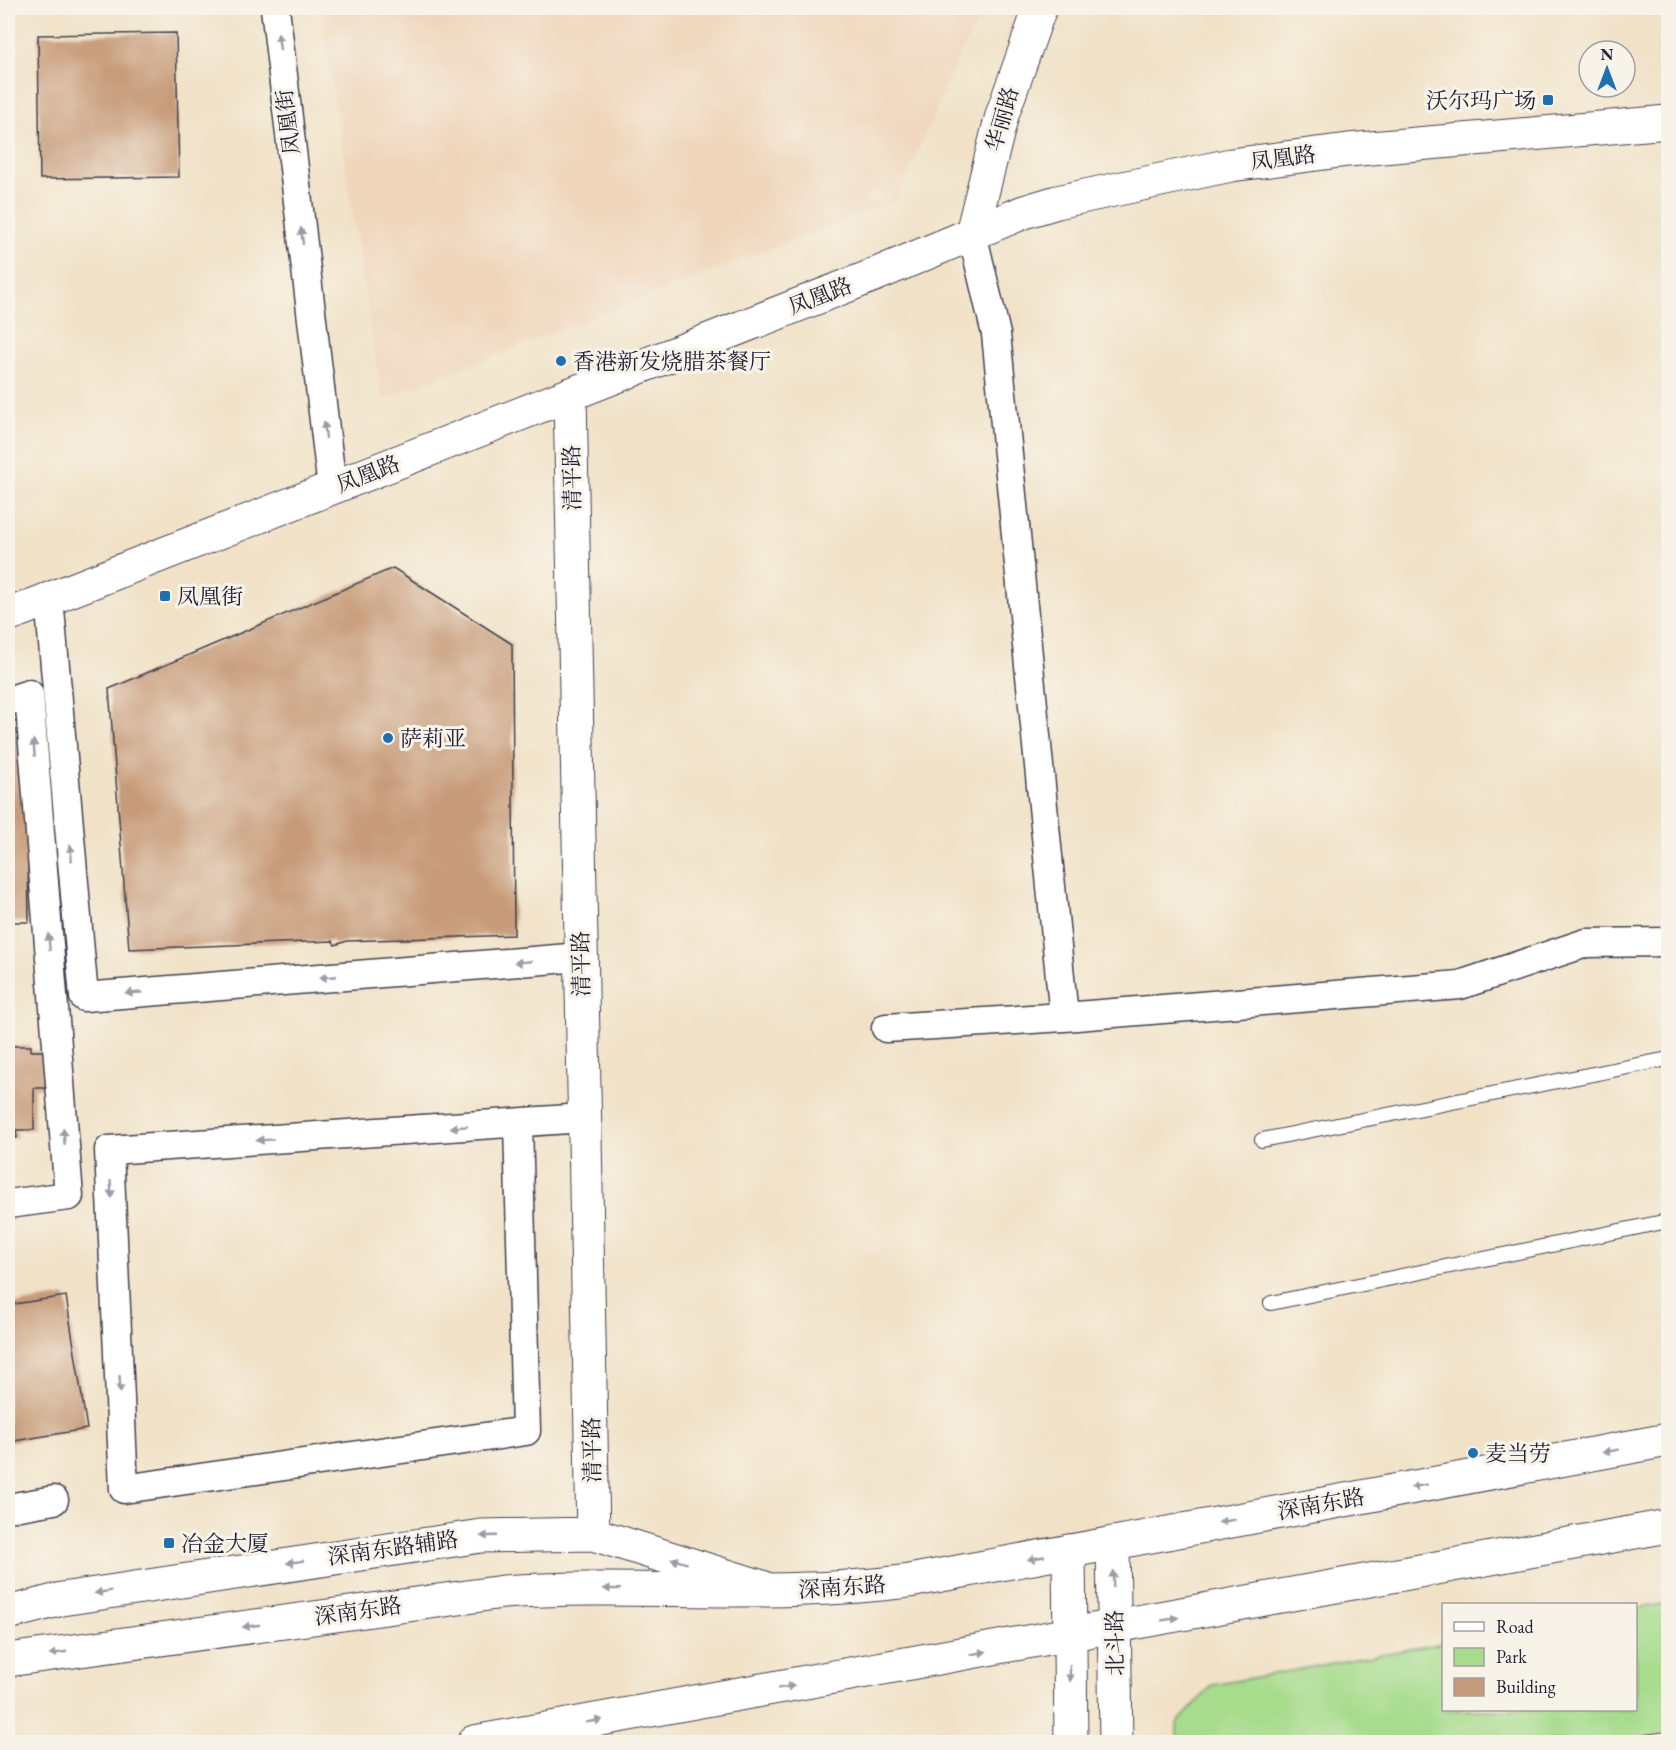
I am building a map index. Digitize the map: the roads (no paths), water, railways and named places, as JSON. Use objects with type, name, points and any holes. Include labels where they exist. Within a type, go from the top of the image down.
[{"type":"main road","name":"华丽路","points":[[972,233],[1002,115],[1040,8]]},
{"type":"main road","name":"凤凰路","points":[[8,615],[872,276],[972,233],[1057,202],[1231,165],[1348,150],[1668,122]]},
{"type":"main road","name":"清平路","points":[[570,394],[593,1534]]},
{"type":"main road","name":"深南东路","points":[[8,1660],[503,1592],[575,1589],[775,1591],[898,1583],[1668,1440]]},
{"type":"main road","points":[[474,1743],[1070,1637],[1668,1526]]},
{"type":"main road","name":"深南东路辅路","points":[[8,1612],[62,1599],[391,1547],[482,1536],[593,1534],[775,1591]]},
{"type":"main road","name":"北斗路","points":[[1113,1543],[1116,1743]]},
{"type":"main road","name":"北斗路","points":[[1069,1551],[1071,1743]]},
{"type":"street","name":"凤凰街","points":[[275,8],[332,488]]},
{"type":"street","points":[[972,233],[996,334],[1064,1017]]},
{"type":"street","points":[[49,598],[84,997],[581,957]]},
{"type":"street","points":[[8,701],[29,694],[69,1196],[8,1204]]},
{"type":"street","points":[[885,1028],[1064,1017],[1460,985],[1586,942],[1668,942]]},
{"type":"street","points":[[518,1123],[526,1431],[124,1489],[109,1150],[584,1118]]},
{"type":"street","points":[[8,1508],[54,1500]]},
{"type":"lane","points":[[1262,1140],[1668,1059]]},
{"type":"lane","points":[[1271,1303],[1668,1221]]},
{"type":"lane","points":[[1647,1743],[1668,1739]]},
{"type":"place","name":"沃尔玛广场","points":[[1548,100]]},
{"type":"place","name":"香港新发烧腊茶餐厅","points":[[561,361]]},
{"type":"place","name":"凤凰街","points":[[165,596]]},
{"type":"place","name":"萨莉亚","points":[[388,738]]},
{"type":"place","name":"麦当劳","points":[[1473,1453]]},
{"type":"place","name":"冶金大厦","points":[[169,1543]]}]
